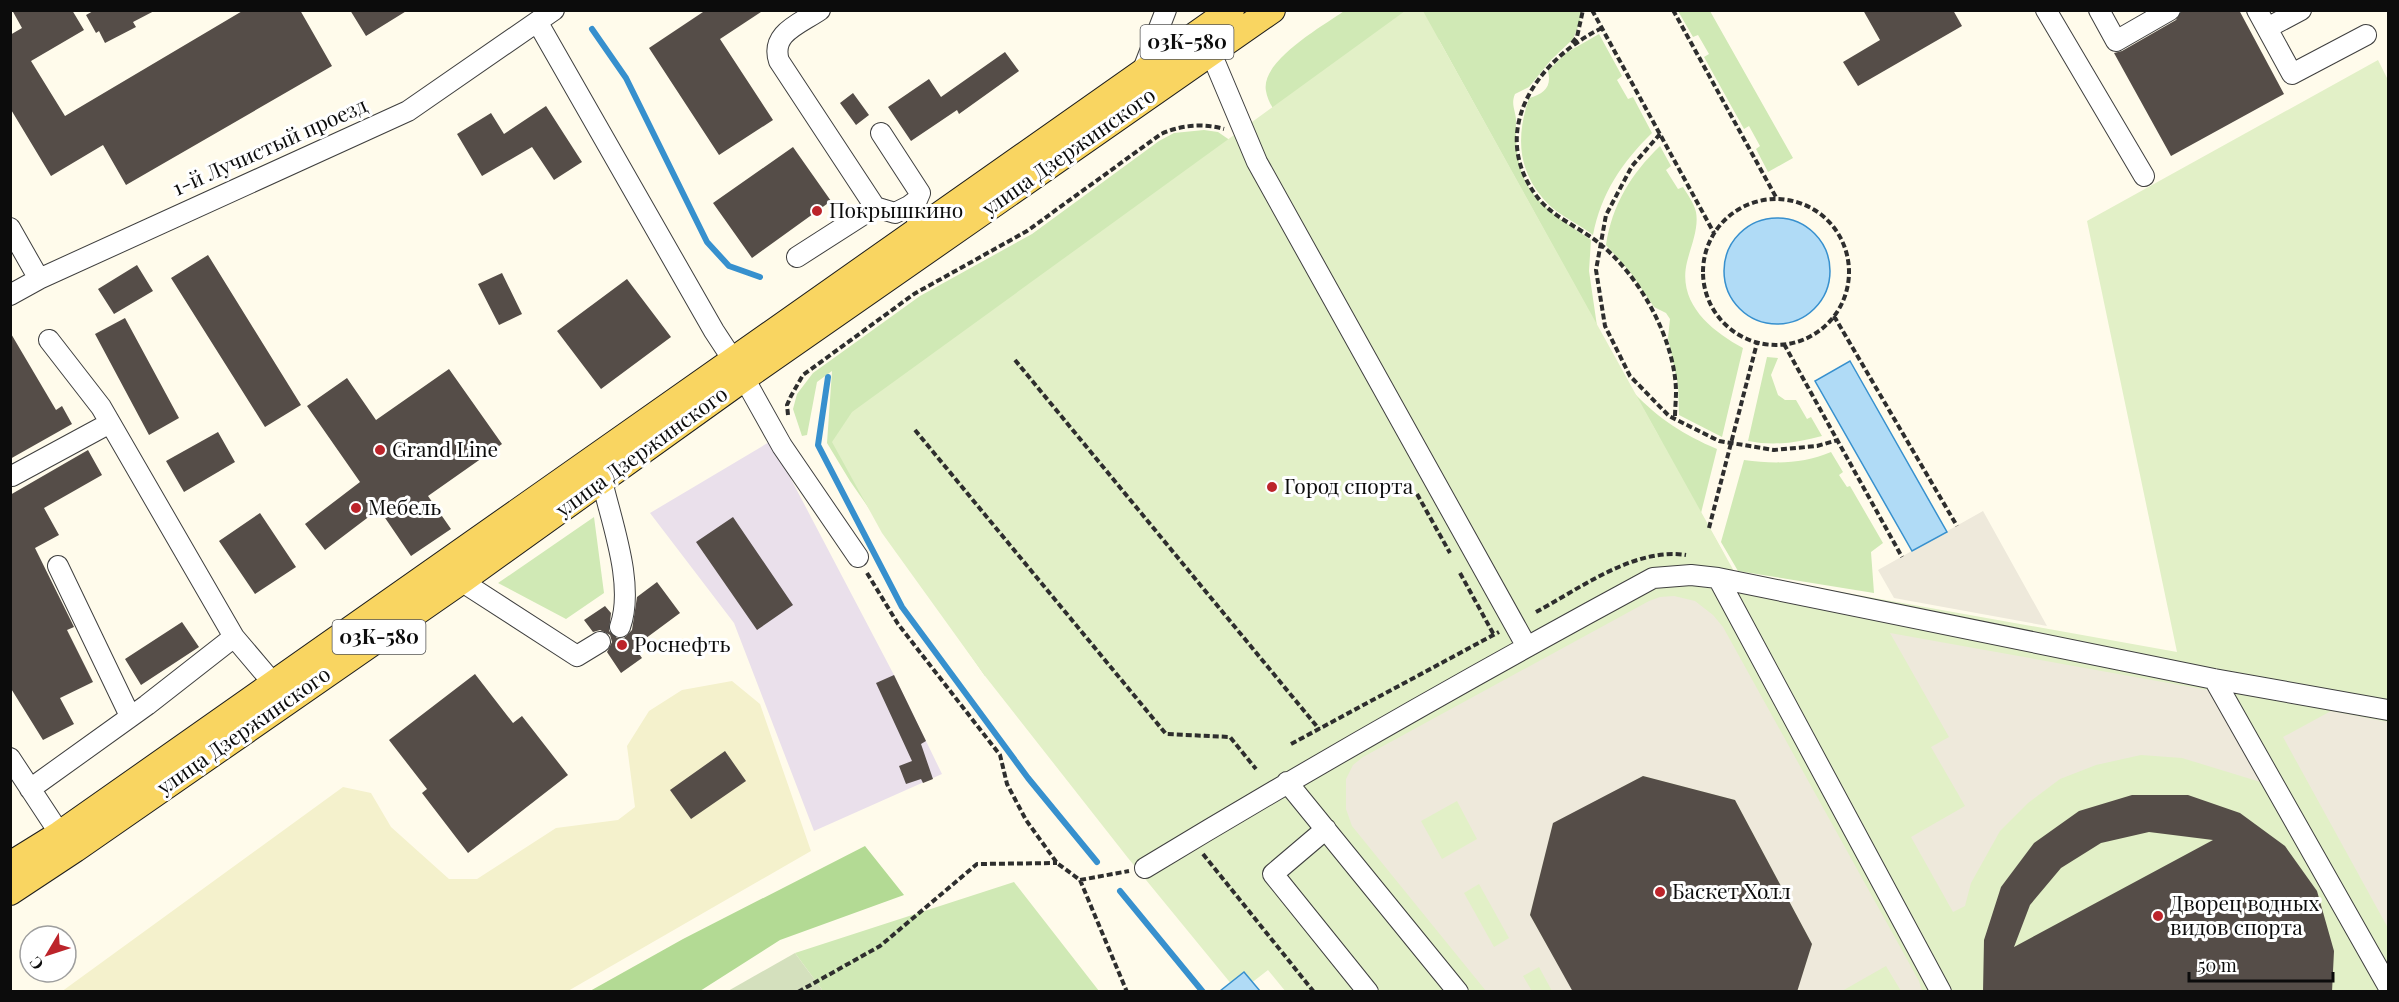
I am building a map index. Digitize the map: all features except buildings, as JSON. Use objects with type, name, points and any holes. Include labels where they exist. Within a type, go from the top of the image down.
[{"type":"main road","name":"улица Дзержинского","points":[[10,865],[60,834],[273,683],[739,369],[1207,42],[1231,10]]},
{"type":"main road","name":"улица Дзержинского","points":[[10,892],[602,481],[739,369],[923,227],[1142,72],[1272,10]]},
{"type":"street","name":"1-й Лучистый проезд","points":[[10,295],[39,279],[408,111],[554,10]]},
{"type":"street","points":[[820,10],[785,33],[778,41],[776,51],[779,61],[875,207],[895,213],[919,198],[918,189],[881,133]]},
{"type":"street","points":[[1142,72],[1166,10]]},
{"type":"street","points":[[2046,10],[2144,176]]},
{"type":"street","points":[[2099,10],[2116,40],[2170,10]]},
{"type":"street","points":[[2257,10],[2292,74],[2366,35]]},
{"type":"street","points":[[2267,28],[2301,10]]},
{"type":"street","points":[[538,23],[782,446],[858,557]]},
{"type":"street","points":[[1207,42],[1257,162],[1527,647]]},
{"type":"street","points":[[909,206],[923,227]]},
{"type":"street","points":[[797,258],[875,207]]},
{"type":"street","points":[[10,228],[39,279]]},
{"type":"street","points":[[49,340],[101,407],[234,637],[273,683]]},
{"type":"street","points":[[12,476],[110,423]]},
{"type":"street","points":[[602,481],[626,582],[626,612],[620,627]]},
{"type":"street","points":[[58,566],[130,716]]},
{"type":"street","points":[[1145,868],[1287,782],[1653,578],[1688,575],[1718,578],[2214,679],[2388,710]]},
{"type":"street","points":[[1718,578],[1941,992]]},
{"type":"street","points":[[461,580],[577,656],[600,642]]},
{"type":"street","points":[[30,789],[234,637]]},
{"type":"street","points":[[2214,679],[2388,986]]},
{"type":"street","points":[[10,758],[60,834]]},
{"type":"street","points":[[1287,782],[1458,992]]},
{"type":"street","points":[[1326,829],[1273,874],[1368,992]]},
{"type":"path","points":[[1583,10],[1577,37],[1539,78],[1525,99],[1519,124],[1518,151],[1525,177],[1539,199],[1557,215],[1601,244],[1626,269],[1644,295],[1659,324],[1672,368],[1676,390],[1675,418]]},
{"type":"path","points":[[1592,10],[1715,233]]},
{"type":"path","points":[[1673,10],[1777,199]]},
{"type":"path","points":[[1569,47],[1581,38],[1602,28]]},
{"type":"path","points":[[788,417],[787,405],[796,384],[803,375],[914,294],[1027,231],[1161,134],[1183,126],[1199,125],[1231,132]]},
{"type":"path","points":[[1660,134],[1632,166],[1606,215],[1596,270],[1605,326],[1630,376],[1669,416],[1719,441],[1774,450],[1816,446],[1838,440]]},
{"type":"path","points":[[1777,199],[1808,205],[1827,219],[1842,238],[1849,261],[1848,286],[1840,308],[1825,327],[1805,340],[1784,344],[1757,343],[1735,332],[1718,315],[1706,294],[1703,270],[1708,246],[1715,233],[1720,225],[1738,209],[1761,200],[1777,199]]},
{"type":"path","points":[[1834,316],[1957,526]]},
{"type":"path","points":[[1709,528],[1757,343]]},
{"type":"path","points":[[1784,344],[1902,556]]},
{"type":"path","points":[[1015,360],[1319,729]]},
{"type":"path","points":[[915,430],[1166,734],[1230,737],[1256,769]]},
{"type":"path","points":[[858,557],[898,624],[1000,755],[1007,784],[1026,820],[1057,863],[1080,880],[1127,992]]},
{"type":"path","points":[[1460,573],[1494,635]]},
{"type":"path","points":[[1291,744],[1499,632]]},
{"type":"path","points":[[1213,849],[1203,854],[1314,992]]},
{"type":"path","points":[[798,992],[880,946],[977,864],[1057,863]]},
{"type":"path","points":[[1080,880],[1145,868]]},
{"type":"shaded area","points":[[771,441],[894,675],[942,774],[814,831],[734,623],[650,513]]},
{"type":"shaded area","points":[[1983,511],[2047,626],[1894,598],[1878,570]]},
{"type":"shaded area","points":[[1674,596],[1695,601],[1713,615],[1723,627],[1919,981],[1922,991],[1901,991],[1886,966],[1842,991],[1797,991],[1812,944],[1735,800],[1643,776],[1553,824],[1530,915],[1573,991],[1552,991],[1539,967],[1523,976],[1532,991],[1486,991],[1352,826],[1346,809],[1346,779],[1353,765],[1363,757],[1660,597]],"holes":[[[1457,801],[1477,839],[1442,859],[1421,821]],[[1479,884],[1509,938],[1494,947],[1464,893]]]},
{"type":"shaded area","points":[[1890,633],[2213,691],[2267,784],[2182,758],[2141,755],[2096,765],[2060,779],[2028,803],[2000,831],[1971,883],[1965,906],[1953,912],[1911,837],[1965,806],[1931,747],[1949,737]]},
{"type":"shaded area","points":[[732,681],[760,704],[811,851],[568,991],[61,992],[72,984],[78,984],[78,980],[343,787],[371,793],[391,827],[449,879],[477,879],[556,828],[618,820],[635,807],[627,746],[649,711],[682,690]]},
{"type":"shaded area","points":[[2331,711],[2388,722],[2388,928],[2283,737]]},
{"type":"green space","points":[[1344,11],[1581,11],[1580,22],[1573,39],[1551,60],[1529,87],[1515,94],[1513,102],[1520,166],[1526,182],[1545,206],[1591,240],[1589,271],[1597,326],[1439,40],[1285,128],[1269,101],[1266,91],[1267,80],[1273,68],[1295,45]]},
{"type":"green space","name":"Город спорта","points":[[1405,11],[1423,11],[1735,573],[2177,652],[2087,221],[2378,60],[2388,80],[2388,991],[1286,992],[1268,970],[1241,991],[1237,991],[1128,858],[985,676],[882,533],[832,442],[852,412]]},
{"type":"green space","points":[[1678,11],[1710,11],[1793,158],[1768,172],[1756,149],[1760,146],[1749,126],[1744,129],[1704,57],[1709,54],[1698,35],[1693,37]]},
{"type":"green space","points":[[1599,34],[1622,76],[1617,80],[1628,99],[1633,97],[1652,133],[1631,155],[1607,192],[1593,235],[1552,208],[1537,191],[1525,166],[1521,140],[1529,98],[1546,89],[1549,81],[1548,71],[1566,53]]},
{"type":"green space","points":[[1204,130],[1218,132],[1234,143],[985,676],[850,481],[827,443],[832,371],[817,382],[807,435],[802,436],[793,409],[797,394],[813,373],[920,296],[1032,234],[1159,141],[1174,133]]},
{"type":"green space","points":[[1660,146],[1671,166],[1666,170],[1678,189],[1683,187],[1696,212],[1696,231],[1685,277],[1692,303],[1699,314],[1719,333],[1743,348],[1722,437],[1679,415],[1678,385],[1668,338],[1670,319],[1666,313],[1654,307],[1630,272],[1606,245],[1613,217],[1624,191],[1640,168]]},
{"type":"green space","points":[[1767,357],[1778,358],[1771,375],[1778,395],[1785,400],[1796,400],[1807,419],[1811,417],[1822,436],[1785,443],[1748,441]]},
{"type":"green space","points":[[1634,393],[1672,426],[1717,449],[1701,513],[1724,554],[1700,548],[1658,435]]},
{"type":"green space","points":[[1831,452],[1843,472],[1839,475],[1847,487],[1850,486],[1883,543],[1871,552],[1874,593],[1738,571],[1721,542],[1744,460],[1788,462],[1810,459]]},
{"type":"green space","points":[[594,517],[604,593],[566,619],[498,583]]},
{"type":"green space","points":[[865,846],[904,895],[780,940],[700,991],[590,991],[683,939]]},
{"type":"green space","points":[[1014,882],[1099,991],[823,991],[795,953]]},
{"type":"green space","points":[[795,953],[823,991],[728,991]]},
{"type":"water","points":[[1777,218],[1797,222],[1814,234],[1826,251],[1830,271],[1826,291],[1814,308],[1797,320],[1777,324],[1757,320],[1740,308],[1728,291],[1724,271],[1728,251],[1740,234],[1757,222]]},
{"type":"water","points":[[1850,361],[1947,532],[1912,551],[1815,381]]},
{"type":"water","points":[[1244,972],[1260,991],[1220,991]]},
{"type":"waterway","points":[[592,29],[626,78],[707,242],[729,266],[760,277]]},
{"type":"waterway","points":[[828,377],[818,445],[902,607],[1028,778],[1097,862]]},
{"type":"waterway","points":[[1120,891],[1203,992]]},
{"type":"place","name":"Покрышкино","points":[[817,211]]},
{"type":"place","name":"Grand Line","points":[[380,450]]},
{"type":"place","name":"Город спорта","points":[[1272,487]]},
{"type":"place","name":"Мебель","points":[[356,508]]},
{"type":"place","name":"Роснефть","points":[[622,645]]},
{"type":"place","name":"Баскет Холл","points":[[1660,892]]},
{"type":"place","name":"Дворец водных видов спорта","points":[[2158,916]]}]
